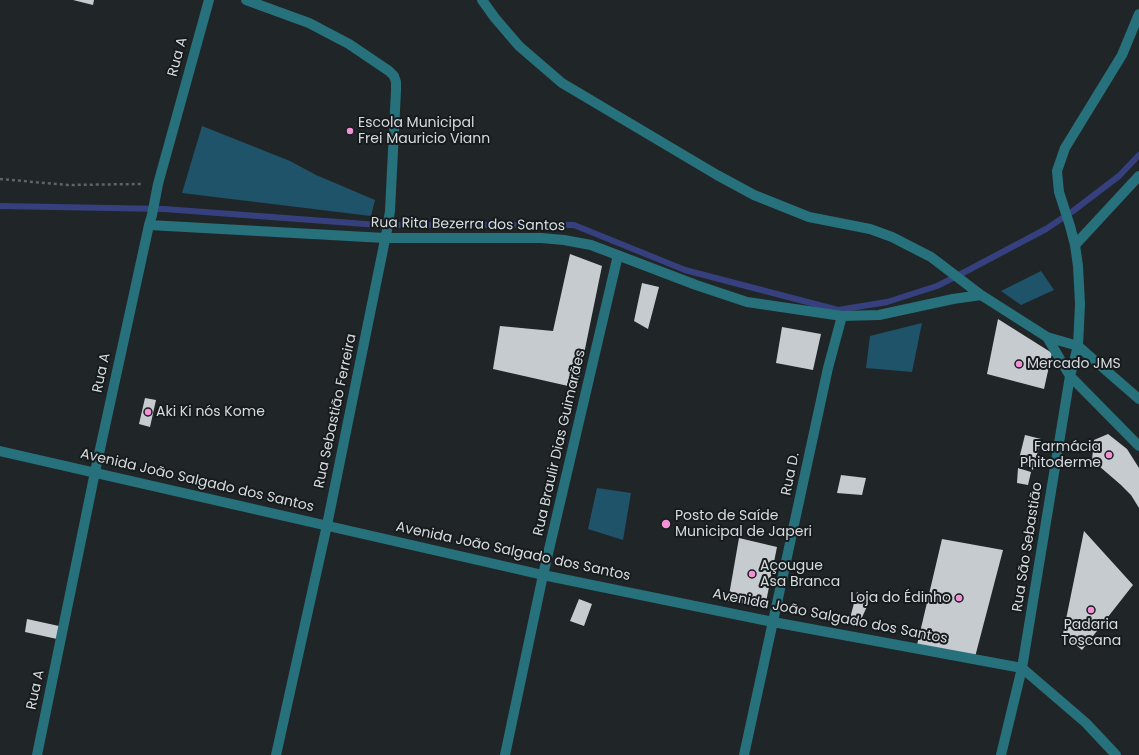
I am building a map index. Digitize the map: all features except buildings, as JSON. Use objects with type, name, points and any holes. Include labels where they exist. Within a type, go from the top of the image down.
[{"type":"street","name":"Rua A","points":[[37,755],[95,472],[158,184],[209,0]]},
{"type":"street","name":"Rua Sebastião Ferreira","points":[[246,0],[309,23],[349,44],[390,71],[396,82],[390,211],[386,234],[326,525],[276,755]]},
{"type":"street","points":[[482,0],[519,46],[562,83],[754,195],[809,217],[870,229],[892,237],[918,250],[965,282],[981,295],[1047,338],[1078,346],[1139,399]]},
{"type":"street","name":"Rua São Sebastião","points":[[1001,755],[1022,668],[1070,376],[1078,346],[1080,304],[1078,266],[1075,245],[1059,192],[1057,171],[1065,148],[1122,55],[1139,14]]},
{"type":"street","points":[[1075,245],[1139,176]]},
{"type":"street","name":"Rua Rita Bezerra dos Santos","points":[[151,220],[386,234],[541,238],[564,240],[591,245],[696,285],[747,302],[842,316],[879,315],[953,299],[981,295]]},
{"type":"street","name":"Rua Braulir Dias Guimarães","points":[[505,755],[543,575],[618,255]]},
{"type":"street","name":"Rua D.","points":[[744,755],[827,375],[842,316]]},
{"type":"street","points":[[1047,338],[1070,376],[1139,446]]},
{"type":"street","name":"Avenida João Salgado dos Santos","points":[[0,451],[543,575],[773,622],[1022,668]]},
{"type":"street","points":[[1022,668],[1086,723],[1116,755]]},
{"type":"path","points":[[0,179],[68,185],[158,184]]},
{"type":"shaded area","points":[[202,126],[290,161],[316,175],[375,200],[371,216],[182,193]]},
{"type":"shaded area","points":[[1041,271],[1054,290],[1021,305],[1001,291]]},
{"type":"shaded area","points":[[922,323],[912,372],[866,368],[870,336]]},
{"type":"shaded area","points":[[597,488],[631,493],[623,540],[588,529]]},
{"type":"waterway","points":[[0,206],[164,209],[379,225],[574,225],[685,270],[838,310],[887,302],[937,286],[959,275],[1046,229],[1073,211],[1119,176],[1139,155]]},
{"type":"place","name":"Escola Municipal Frei Mauricio Viann","points":[[350,131]]},
{"type":"place","name":"Mercado JMS","points":[[1019,364]]},
{"type":"place","name":"Aki Ki nós Kome","points":[[148,412]]},
{"type":"place","name":"Farmácia Phitoderme","points":[[1109,455]]},
{"type":"place","name":"Posto de Saíde Municipal de Japeri","points":[[666,524]]},
{"type":"place","name":"Açougue Asa Branca","points":[[752,574]]},
{"type":"place","name":"Loja do Édinho","points":[[959,598]]},
{"type":"place","name":"Padaria Toscana","points":[[1091,610]]}]
